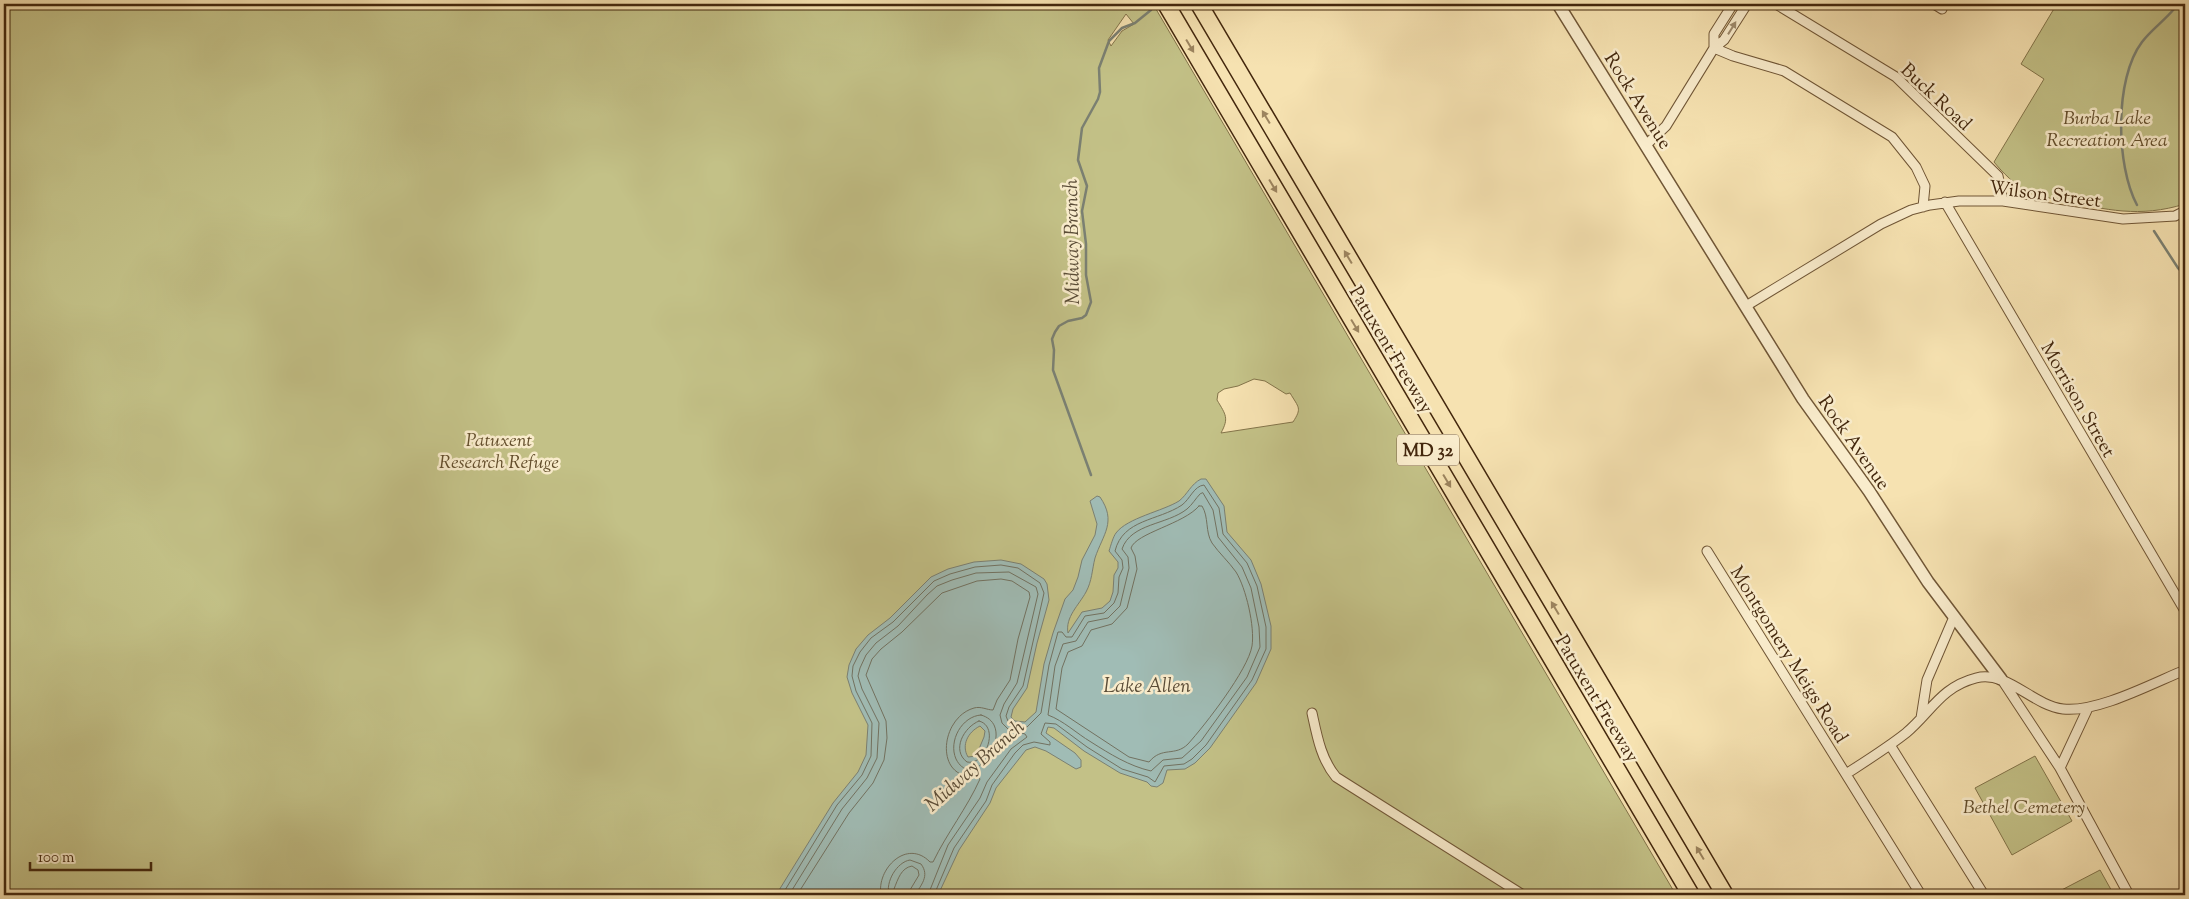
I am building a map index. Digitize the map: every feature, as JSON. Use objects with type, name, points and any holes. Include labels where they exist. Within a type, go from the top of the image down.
[{"type":"highway","name":"Patuxent Freeway","points":[[1166,4],[1691,895]]},
{"type":"highway","name":"Patuxent Freeway","points":[[1199,4],[1725,895]]},
{"type":"street","name":"Rock Avenue","points":[[1558,4],[1804,398],[1869,490],[1910,555],[2001,679],[2060,768],[2129,895]]},
{"type":"street","points":[[1714,48],[1714,34],[1733,4]]},
{"type":"street","points":[[1646,144],[1666,126],[1714,48],[1724,40],[1747,4]]},
{"type":"street","name":"Buck Road","points":[[1776,4],[1896,77],[1998,176],[2003,201]]},
{"type":"street","points":[[1714,48],[1733,56],[1784,71],[1892,137],[1916,167],[1925,186],[1923,207]]},
{"type":"street","name":"Wilson Street","points":[[1746,306],[1899,214],[1944,202],[2003,201],[2123,220],[2175,216],[2185,211]]},
{"type":"street","name":"Morrison Street","points":[[1944,202],[2185,611]]},
{"type":"street","name":"Montgomery Meigs Road","points":[[1707,551],[1921,895]]},
{"type":"street","points":[[1921,718],[1927,680],[1954,617]]},
{"type":"street","points":[[1846,774],[1890,745],[1921,718],[1947,690],[1962,682],[1989,676],[2001,679],[2031,698],[2051,706],[2073,710],[2088,708],[2185,670]]},
{"type":"street","points":[[2060,768],[2088,708]]},
{"type":"street","points":[[1312,712],[1321,751],[1329,769],[1336,778],[1523,895]]},
{"type":"street","points":[[1890,745],[1984,895]]},
{"type":"green space","name":"Patuxent Research Refuge","points":[[4,4],[1153,4],[1676,895],[4,895]],"holes":[[[1126,14],[1134,24],[1122,31],[1111,46],[1108,40]],[[1254,379],[1265,381],[1286,394],[1290,393],[1296,402],[1298,414],[1293,422],[1221,433],[1226,420],[1223,409],[1217,400],[1218,393],[1224,389],[1238,386]]]},
{"type":"green space","name":"Burba Lake Recreation Area","points":[[2050,4],[2185,4],[2185,204],[2153,211],[2138,212],[2093,207],[2040,196],[2032,194],[2019,186],[1994,162],[2044,79],[2021,64],[2055,7]]},
{"type":"green space","name":"Bethel Cemetery","points":[[2035,756],[2072,821],[2012,855],[1975,788]]},
{"type":"green space","points":[[2100,870],[2114,895],[2052,895]]},
{"type":"water","name":"Lake Allen","points":[[1206,479],[1224,506],[1227,532],[1251,560],[1261,584],[1271,626],[1271,649],[1256,683],[1210,748],[1195,763],[1185,769],[1167,770],[1163,783],[1157,787],[1151,786],[1147,782],[1120,773],[1084,751],[1054,728],[1048,727],[1046,733],[1075,753],[1081,760],[1081,767],[1076,769],[1046,751],[1035,747],[1026,750],[996,788],[990,803],[959,850],[938,895],[776,895],[833,803],[858,772],[866,755],[868,725],[852,693],[847,677],[849,665],[856,649],[868,635],[890,618],[931,577],[948,569],[974,562],[1001,560],[1021,564],[1044,579],[1047,584],[1049,600],[1027,688],[1013,709],[1011,717],[1015,721],[1025,722],[1036,712],[1044,664],[1053,633],[1065,599],[1073,590],[1082,560],[1095,535],[1097,524],[1090,501],[1097,496],[1100,497],[1108,514],[1107,528],[1095,558],[1088,588],[1071,616],[1068,633],[1082,612],[1102,608],[1110,601],[1118,562],[1109,551],[1116,533],[1128,523],[1179,501],[1198,481]],"holes":[[[980,726],[985,731],[976,756],[968,757],[965,748],[969,735]]]},
{"type":"waterway","points":[[2137,205],[2130,188],[2122,146],[2121,123],[2126,78],[2133,58],[2142,42],[2174,9],[2174,4]]},
{"type":"waterway","name":"Midway Branch","points":[[1091,475],[1053,370],[1054,350],[1052,339],[1059,326],[1086,315],[1091,302],[1086,275],[1086,244],[1082,211],[1087,186],[1078,160],[1082,128],[1100,92],[1099,68],[1109,41],[1122,28],[1135,23],[1151,10]]},
{"type":"waterway","points":[[2154,231],[2178,268],[2185,275]]}]
